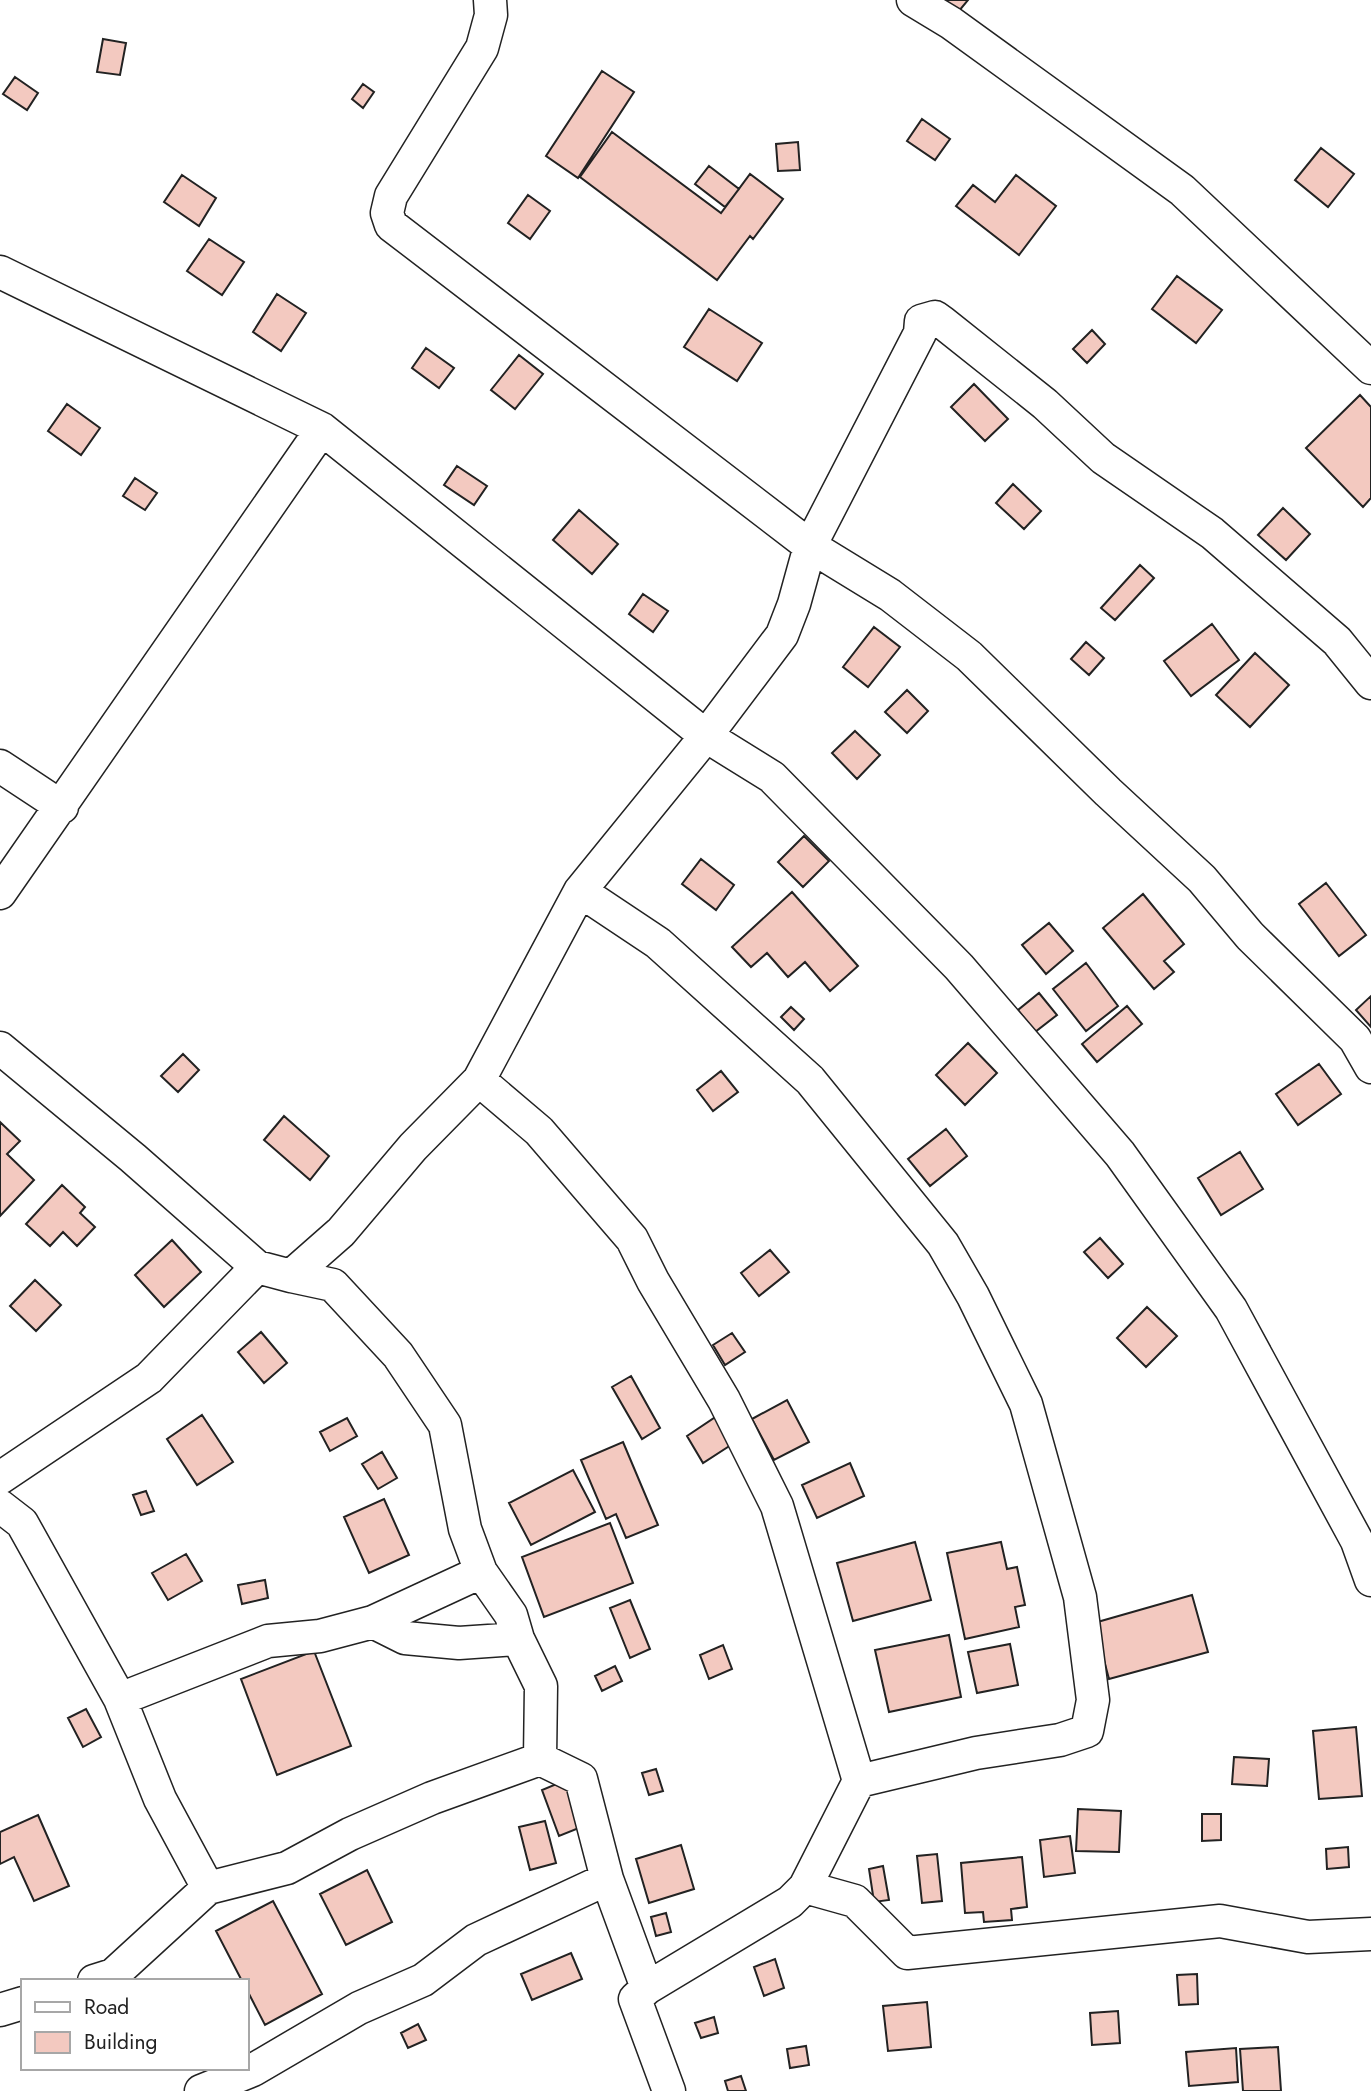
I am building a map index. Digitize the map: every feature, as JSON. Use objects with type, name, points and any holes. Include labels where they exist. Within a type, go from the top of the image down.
[{"type":"street","points":[[490,0],[491,15],[482,48],[391,196],[387,213],[391,225],[810,546],[890,595],[969,656],[1108,792],[1202,879],[1250,936],[1354,1039],[1371,1067]]},
{"type":"street","points":[[914,0],[951,23],[1182,190],[1371,368]]},
{"type":"street","points":[[0,272],[322,429],[706,736],[772,777],[959,967],[1120,1154],[1231,1309],[1357,1541],[1371,1580]]},
{"type":"street","points":[[291,1276],[341,1232],[413,1147],[479,1080],[580,891],[706,736],[782,635],[794,604],[810,546],[920,333],[921,321],[935,317],[1045,404],[1103,458],[1212,533],[1338,641],[1371,683]]},
{"type":"street","points":[[0,893],[322,429]]},
{"type":"street","points":[[0,766],[62,807]]},
{"type":"street","points":[[580,891],[658,943],[810,1080],[943,1244],[973,1296],[1026,1404],[1080,1597],[1093,1700],[1087,1731],[1060,1740],[976,1754],[859,1781]]},
{"type":"street","points":[[0,1048],[133,1158],[257,1267],[333,1285],[398,1356],[446,1425],[465,1529],[481,1572],[511,1615],[518,1639],[541,1686],[540,1759]]},
{"type":"street","points":[[479,1080],[539,1131],[632,1239],[653,1281],[724,1400],[777,1506],[859,1781],[805,1887],[790,1902],[647,1989],[635,1999],[669,2091]]},
{"type":"street","points":[[0,1478],[149,1378],[257,1267]]},
{"type":"street","points":[[0,1506],[22,1522],[120,1699],[160,1799],[208,1888]]},
{"type":"street","points":[[120,1699],[268,1641],[320,1636],[373,1622],[481,1572]]},
{"type":"street","points":[[373,1622],[405,1638],[459,1643],[518,1639]]},
{"type":"street","points":[[100,1979],[113,1975],[208,1888],[287,1867],[350,1834],[432,1798],[540,1759],[581,1779],[607,1879],[647,1989]]},
{"type":"street","points":[[201,2091],[253,2070],[359,2008],[423,1980],[476,1940],[607,1879]]},
{"type":"street","points":[[805,1887],[855,1901],[906,1953],[1220,1921],[1308,1937],[1371,1934]]},
{"type":"street","points":[[0,2010],[21,2004]]},
{"type":"building","points":[[935,0],[968,0],[954,17]]},
{"type":"building","points":[[103,39],[126,43],[120,75],[97,72]]},
{"type":"building","points":[[602,71],[634,92],[578,178],[546,156]]},
{"type":"building","points":[[15,77],[38,93],[27,110],[3,94]]},
{"type":"building","points":[[363,84],[374,92],[363,108],[352,99]]},
{"type":"building","points":[[922,119],[950,139],[935,160],[907,141]]},
{"type":"building","points":[[612,132],[721,213],[750,174],[783,199],[753,239],[750,236],[717,280],[580,177]]},
{"type":"building","points":[[798,142],[800,170],[778,171],[776,144]]},
{"type":"building","points":[[1321,148],[1354,174],[1328,207],[1295,180]]},
{"type":"building","points":[[709,166],[739,189],[725,207],[695,184]]},
{"type":"building","points":[[182,175],[216,198],[199,226],[164,202]]},
{"type":"building","points":[[1016,175],[1056,206],[1019,255],[956,206],[973,185],[995,202]]},
{"type":"building","points":[[528,195],[550,211],[530,239],[508,223]]},
{"type":"building","points":[[209,239],[244,262],[222,295],[187,271]]},
{"type":"building","points":[[1177,276],[1222,310],[1196,343],[1152,309]]},
{"type":"building","points":[[277,294],[306,313],[281,351],[253,332]]},
{"type":"building","points":[[709,309],[762,343],[737,381],[684,347]]},
{"type":"building","points":[[1092,330],[1105,344],[1087,363],[1073,349]]},
{"type":"building","points":[[426,348],[454,368],[439,388],[412,368]]},
{"type":"building","points":[[519,355],[543,374],[515,409],[491,390]]},
{"type":"building","points":[[974,384],[1008,419],[985,441],[951,407]]},
{"type":"building","points":[[1360,395],[1371,407],[1371,498],[1363,507],[1306,448]]},
{"type":"building","points":[[67,404],[100,428],[81,455],[48,431]]},
{"type":"building","points":[[457,466],[487,486],[474,505],[444,485]]},
{"type":"building","points":[[135,478],[157,493],[145,510],[123,496]]},
{"type":"building","points":[[1013,484],[1041,511],[1024,529],[996,503]]},
{"type":"building","points":[[1283,508],[1310,534],[1286,560],[1258,535]]},
{"type":"building","points":[[579,510],[618,544],[592,574],[553,540]]},
{"type":"building","points":[[1140,565],[1154,578],[1115,620],[1101,608]]},
{"type":"building","points":[[643,594],[668,611],[653,632],[629,614]]},
{"type":"building","points":[[1212,624],[1239,660],[1191,696],[1164,661]]},
{"type":"building","points":[[874,627],[900,647],[868,687],[843,667]]},
{"type":"building","points":[[1086,642],[1104,658],[1089,675],[1071,659]]},
{"type":"building","points":[[1255,653],[1289,685],[1250,727],[1216,695]]},
{"type":"building","points":[[907,690],[928,711],[907,733],[885,712]]},
{"type":"building","points":[[855,731],[880,755],[857,779],[832,753]]},
{"type":"building","points":[[804,836],[829,861],[803,887],[778,862]]},
{"type":"building","points":[[701,859],[734,885],[716,910],[682,884]]},
{"type":"building","points":[[1326,883],[1366,935],[1339,956],[1299,904]]},
{"type":"building","points":[[792,892],[858,966],[830,991],[805,962],[788,977],[767,953],[751,967],[732,947]]},
{"type":"building","points":[[1143,894],[1184,944],[1164,961],[1174,972],[1154,989],[1103,928]]},
{"type":"building","points":[[1049,923],[1073,951],[1046,974],[1022,945]]},
{"type":"building","points":[[1086,963],[1118,1006],[1086,1031],[1053,989]]},
{"type":"building","points":[[1039,993],[1057,1015],[1035,1032],[1018,1010]]},
{"type":"building","points":[[1371,996],[1371,1027],[1356,1010]]},
{"type":"building","points":[[1127,1006],[1142,1024],[1097,1062],[1082,1044]]},
{"type":"building","points":[[791,1007],[804,1019],[794,1030],[781,1017]]},
{"type":"building","points":[[968,1043],[997,1073],[965,1105],[936,1075]]},
{"type":"building","points":[[183,1054],[199,1070],[178,1092],[161,1076]]},
{"type":"building","points":[[1319,1064],[1341,1094],[1298,1125],[1276,1094]]},
{"type":"building","points":[[721,1071],[738,1092],[713,1111],[697,1090]]},
{"type":"building","points":[[284,1116],[329,1156],[310,1180],[264,1140]]},
{"type":"building","points":[[0,1122],[20,1141],[7,1154],[34,1180],[0,1216]]},
{"type":"building","points":[[946,1129],[967,1156],[930,1186],[908,1159]]},
{"type":"building","points":[[1240,1152],[1263,1189],[1221,1215],[1198,1178]]},
{"type":"building","points":[[62,1185],[85,1207],[80,1213],[95,1227],[77,1246],[63,1232],[50,1246],[26,1224]]},
{"type":"building","points":[[1100,1238],[1123,1264],[1108,1278],[1084,1252]]},
{"type":"building","points":[[172,1240],[201,1272],[164,1307],[135,1275]]},
{"type":"building","points":[[770,1250],[789,1272],[759,1296],[741,1273]]},
{"type":"building","points":[[35,1280],[61,1305],[36,1331],[10,1306]]},
{"type":"building","points":[[1147,1307],[1177,1336],[1146,1367],[1117,1338]]},
{"type":"building","points":[[261,1332],[287,1363],[264,1383],[238,1352]]},
{"type":"building","points":[[732,1333],[745,1352],[725,1365],[713,1345]]},
{"type":"building","points":[[631,1376],[660,1428],[642,1439],[612,1387]]},
{"type":"building","points":[[787,1400],[809,1442],[774,1460],[752,1419]]},
{"type":"building","points":[[202,1415],[233,1462],[197,1485],[167,1439]]},
{"type":"building","points":[[717,1416],[734,1443],[703,1463],[687,1436]]},
{"type":"building","points":[[347,1418],[357,1436],[330,1451],[320,1432]]},
{"type":"building","points":[[623,1442],[658,1525],[626,1538],[616,1514],[606,1519],[581,1460]]},
{"type":"building","points":[[382,1452],[397,1478],[378,1489],[362,1464]]},
{"type":"building","points":[[850,1463],[864,1496],[817,1518],[802,1485]]},
{"type":"building","points":[[573,1470],[595,1512],[531,1545],[509,1503]]},
{"type":"building","points":[[146,1491],[154,1511],[141,1515],[133,1495]]},
{"type":"building","points":[[384,1499],[409,1555],[369,1573],[344,1517]]},
{"type":"building","points":[[610,1523],[633,1583],[544,1617],[522,1557]]},
{"type":"building","points":[[915,1542],[931,1600],[853,1621],[837,1563]]},
{"type":"building","points":[[1001,1542],[1007,1569],[1017,1567],[1025,1605],[1015,1607],[1019,1627],[965,1639],[947,1553]]},
{"type":"building","points":[[186,1554],[202,1581],[168,1600],[152,1573]]},
{"type":"building","points":[[265,1580],[268,1598],[242,1604],[238,1585]]},
{"type":"building","points":[[1192,1595],[1208,1652],[1109,1679],[1094,1623]]},
{"type":"building","points":[[630,1600],[650,1649],[630,1658],[610,1608]]},
{"type":"building","points":[[949,1635],[961,1697],[889,1712],[875,1650]]},
{"type":"building","points":[[1010,1644],[1018,1685],[977,1693],[968,1652]]},
{"type":"building","points":[[723,1645],[732,1669],[709,1679],[700,1655]]},
{"type":"building","points":[[314,1651],[351,1746],[277,1775],[241,1679]]},
{"type":"building","points":[[615,1666],[622,1681],[602,1691],[595,1676]]},
{"type":"building","points":[[86,1709],[101,1737],[83,1747],[68,1718]]},
{"type":"building","points":[[1356,1727],[1362,1796],[1319,1799],[1313,1731]]},
{"type":"building","points":[[1234,1757],[1269,1759],[1267,1786],[1232,1784]]},
{"type":"building","points":[[656,1769],[663,1791],[649,1795],[642,1773]]},
{"type":"building","points":[[566,1780],[584,1826],[559,1836],[542,1790]]},
{"type":"building","points":[[1078,1809],[1121,1811],[1119,1852],[1076,1851]]},
{"type":"building","points":[[1202,1814],[1221,1814],[1221,1840],[1202,1841]]},
{"type":"building","points":[[38,1815],[69,1886],[34,1901],[14,1857],[0,1864],[0,1832]]},
{"type":"building","points":[[545,1821],[556,1863],[530,1870],[519,1827]]},
{"type":"building","points":[[1070,1836],[1075,1873],[1044,1877],[1040,1840]]},
{"type":"building","points":[[681,1845],[694,1889],[649,1903],[636,1859]]},
{"type":"building","points":[[1348,1847],[1349,1867],[1327,1869],[1326,1849]]},
{"type":"building","points":[[937,1854],[942,1901],[922,1903],[917,1856]]},
{"type":"building","points":[[1022,1857],[1027,1907],[1011,1909],[1012,1920],[984,1922],[983,1912],[965,1913],[961,1863]]},
{"type":"building","points":[[883,1866],[889,1900],[874,1902],[869,1869]]},
{"type":"building","points":[[367,1870],[392,1922],[346,1945],[320,1894]]},
{"type":"building","points":[[273,1901],[322,1994],[265,2025],[248,1992],[248,1979],[241,1979],[216,1931]]},
{"type":"building","points":[[666,1913],[671,1932],[656,1936],[651,1917]]},
{"type":"building","points":[[571,1953],[582,1979],[532,2000],[521,1974]]},
{"type":"building","points":[[775,1959],[784,1988],[764,1996],[754,1967]]},
{"type":"building","points":[[1197,1974],[1198,2004],[1179,2005],[1177,1975]]},
{"type":"building","points":[[927,2002],[931,2047],[888,2051],[883,2006]]},
{"type":"building","points":[[1118,2011],[1120,2043],[1092,2045],[1090,2013]]},
{"type":"building","points":[[714,2017],[718,2033],[701,2038],[695,2023]]},
{"type":"building","points":[[418,2024],[426,2040],[408,2048],[401,2033]]},
{"type":"building","points":[[806,2046],[809,2065],[790,2068],[787,2049]]},
{"type":"building","points":[[1278,2047],[1281,2091],[1243,2091],[1240,2049]]},
{"type":"building","points":[[1236,2048],[1238,2082],[1189,2086],[1186,2052]]},
{"type":"building","points":[[741,2076],[746,2091],[728,2091],[725,2081]]}]
